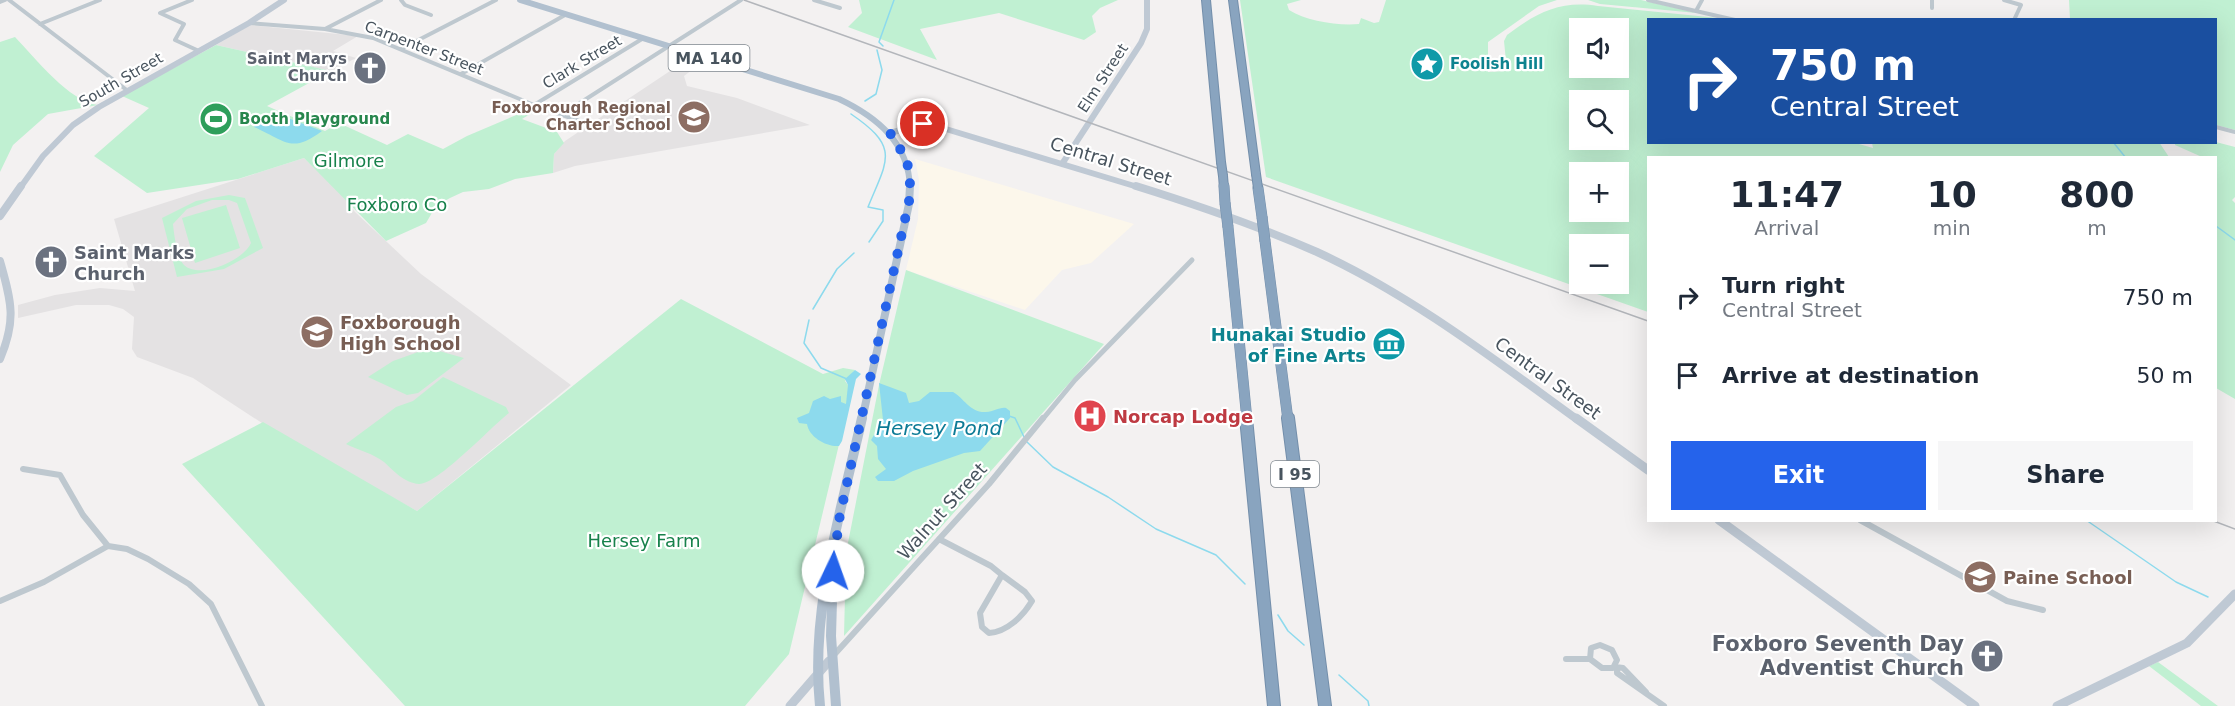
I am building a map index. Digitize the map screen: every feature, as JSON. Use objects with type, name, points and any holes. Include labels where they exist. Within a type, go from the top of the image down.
[{"type":"highway","name":"I 95","points":[[1206,0],[1274,706]]},
{"type":"highway","name":"I 95","points":[[1233,0],[1325,706]]},
{"type":"highway","points":[[1266,706],[1271,675]]},
{"type":"main road","name":"South Street","points":[[0,216],[20,186],[63,134],[92,111],[249,23],[284,0]]},
{"type":"main road","name":"MA 140","points":[[519,0],[836,98],[868,114],[890,133],[908,164],[910,198],[821,605],[817,676],[820,706]]},
{"type":"main road","name":"Elm Street","points":[[1062,164],[1140,43],[1147,28],[1148,0]]},
{"type":"main road","name":"Central Street","points":[[890,133],[918,125],[933,125],[1219,212],[1284,238],[1342,265],[1402,299],[1476,346],[1647,469]]},
{"type":"main road","points":[[0,263],[10,288],[13,308],[8,341],[0,359]]},
{"type":"main road","points":[[1722,522],[1976,706]]},
{"type":"main road","name":"MA 140","points":[[835,539],[830,661],[836,706]]},
{"type":"main road","points":[[2056,706],[2187,643],[2235,594]]},
{"type":"main road","name":"Walnut Street","points":[[790,706],[830,661]]},
{"type":"street","points":[[0,2],[4,0]]},
{"type":"street","points":[[9,0],[128,91]]},
{"type":"street","points":[[40,24],[100,0]]},
{"type":"street","points":[[162,12],[192,0]]},
{"type":"street","points":[[326,29],[381,0]]},
{"type":"street","points":[[401,0],[405,5],[431,15]]},
{"type":"street","points":[[401,49],[496,0]]},
{"type":"street","points":[[561,115],[741,0]]},
{"type":"street","points":[[814,0],[840,8]]},
{"type":"street","points":[[1648,0],[1726,18]]},
{"type":"street","points":[[1696,11],[1702,0]]},
{"type":"street","points":[[1932,0],[1932,8]]},
{"type":"street","points":[[2004,0],[2021,5],[2015,18]]},
{"type":"street","points":[[162,12],[184,24],[174,40],[199,51]]},
{"type":"street","points":[[461,74],[565,15]]},
{"type":"street","name":"Carpenter Street","points":[[249,23],[326,29],[367,36],[534,105],[585,123]]},
{"type":"street","name":"Clark Street","points":[[534,105],[642,39]]},
{"type":"street","points":[[2217,128],[2235,132]]},
{"type":"street","name":"Walnut Street","points":[[830,661],[848,637],[939,539],[1026,440],[1075,380],[1192,260]]},
{"type":"street","points":[[23,469],[60,475],[83,515],[108,546]]},
{"type":"street","points":[[1864,522],[2007,601],[2043,610]]},
{"type":"street","points":[[939,539],[991,566],[1025,592],[1032,601],[1029,607],[1001,630],[989,633],[983,629],[978,617],[982,606],[998,588],[1002,575]]},
{"type":"street","points":[[0,601],[44,582],[108,546],[127,549],[189,584],[211,604],[262,706]]},
{"type":"street","points":[[1590,659],[1591,648],[1605,646],[1617,657],[1617,673],[1638,690],[1646,692],[1664,706]]},
{"type":"street","points":[[1566,659],[1590,659],[1602,668],[1616,667]]},
{"type":"shaded area","points":[[250,25],[358,36],[333,51],[356,58],[331,71],[216,45]]},
{"type":"shaded area","name":"Foxborough Regional Charter School","points":[[691,57],[705,60],[684,76],[687,86],[737,98],[810,125],[575,166],[553,173],[554,154],[565,141]]},
{"type":"shaded area","name":"Foxborough High School","points":[[304,158],[343,196],[355,212],[421,274],[571,385],[417,511],[291,442],[193,378],[137,357],[132,349],[134,317],[123,309],[109,305],[76,305],[18,318],[18,305],[55,295],[100,288],[135,291],[114,219]]},
{"type":"shaded area","points":[[915,159],[1134,224],[1091,263],[1062,270],[1025,310],[906,270],[918,219],[919,180]]},
{"type":"green space","points":[[859,0],[1118,0],[1100,8],[1092,16],[1096,32],[1084,40],[999,13],[920,29],[937,60],[848,27],[862,13]]},
{"type":"green space","points":[[1240,0],[1301,0],[1287,4],[1289,10],[1313,20],[1359,24],[1361,18],[1374,23],[1379,22],[1386,0],[1557,0],[1539,6],[1488,42],[1488,72],[1507,71],[1504,41],[1507,35],[1528,20],[1560,7],[1584,5],[1718,18],[1647,18],[1647,144],[1859,144],[1873,148],[1872,144],[2160,144],[2168,156],[1647,156],[1647,312],[1597,294],[1629,294],[1629,234],[1569,234],[1569,284],[1266,177]]},
{"type":"green space","points":[[1588,0],[1641,0],[1697,13],[1600,4]]},
{"type":"green space","points":[[2069,0],[2235,0],[2235,130],[2217,125],[2217,18],[2070,18]]},
{"type":"green space","points":[[15,37],[65,88],[87,102],[98,105],[48,114],[13,145],[0,172],[0,42]]},
{"type":"green space","points":[[216,45],[331,71],[267,106],[325,131],[339,123],[387,145],[408,134],[443,149],[467,136],[535,107],[540,108],[522,119],[557,132],[564,143],[554,154],[553,173],[515,179],[489,189],[463,192],[436,206],[426,223],[386,241],[304,158],[238,179],[147,193],[94,156],[149,108],[122,96]]},
{"type":"green space","points":[[2217,142],[2235,147],[2235,197],[2232,200],[2235,203],[2235,399],[2217,389],[2217,156],[2200,156],[2175,145]]},
{"type":"green space","points":[[229,195],[245,198],[263,248],[224,269],[177,277],[162,218],[196,201]],"holes":[[[212,200],[229,200],[237,203],[251,243],[247,249],[231,261],[210,269],[191,269],[184,265],[178,252],[173,224],[187,209]]]},
{"type":"green space","points":[[226,205],[240,248],[195,263],[182,218]]},
{"type":"green space","points":[[906,270],[1104,344],[844,636],[846,553],[879,385]]},
{"type":"green space","name":"Hersey Farm","points":[[681,299],[823,374],[843,368],[855,370],[845,381],[852,390],[789,654],[745,706],[405,706],[182,464],[263,422],[417,511]]},
{"type":"green space","points":[[421,351],[439,351],[464,358],[418,393],[407,395],[368,377],[393,361]]},
{"type":"green space","points":[[443,377],[506,407],[509,413],[438,475],[419,484],[408,481],[380,459],[346,444],[396,407],[413,401]]},
{"type":"green space","points":[[2158,662],[2218,706],[2201,706],[2149,666]]},
{"type":"water","points":[[280,115],[322,131],[295,144],[254,127],[263,117]]},
{"type":"water","name":"Hersey Pond","points":[[855,370],[861,374],[856,379],[842,441],[839,446],[824,443],[811,433],[807,424],[799,423],[797,418],[809,413],[813,401],[824,396],[830,399],[841,396],[841,402],[846,404],[848,385],[845,379]]},
{"type":"water","name":"Hersey Pond","points":[[879,383],[906,393],[909,403],[919,401],[930,392],[953,392],[971,408],[980,412],[1006,408],[1010,411],[1010,418],[980,451],[964,453],[913,471],[894,481],[878,481],[875,477],[886,469],[878,459],[877,446],[871,440],[883,420]]},
{"type":"waterway","points":[[883,46],[879,42],[894,0]]},
{"type":"waterway","points":[[865,101],[876,94],[882,70],[877,50]]},
{"type":"waterway","points":[[851,114],[877,136],[883,146],[885,156],[884,166],[868,207],[883,210],[883,221],[869,242]]},
{"type":"waterway","points":[[2115,144],[2124,156]]},
{"type":"waterway","points":[[2217,227],[2235,240]]},
{"type":"waterway","points":[[813,309],[837,269],[854,253]]},
{"type":"waterway","points":[[809,320],[804,343],[821,368],[847,379]]},
{"type":"waterway","points":[[1009,416],[1015,418],[1024,437]]},
{"type":"waterway","points":[[1027,442],[1053,467],[1108,497],[1156,529],[1216,555],[1245,584]]},
{"type":"waterway","points":[[2089,522],[2176,582],[2208,597]]},
{"type":"waterway","points":[[1278,615],[1288,631],[1304,645]]},
{"type":"waterway","points":[[1339,675],[1368,701],[1369,706]]},
{"type":"railway","points":[[744,0],[1647,321]]},
{"type":"railway","points":[[2216,522],[2235,529]]},
{"type":"place","name":"Foolish Hill","points":[[1427,64]]},
{"type":"place","name":"Saint Marys Church","points":[[370,68]]},
{"type":"place","name":"Foxborough Regional Charter School","points":[[694,117]]},
{"type":"place","name":"Booth Playground","points":[[216,119]]},
{"type":"place","name":"Saint Marks Church","points":[[51,262]]},
{"type":"place","name":"Foxborough High School","points":[[317,332]]},
{"type":"place","name":"Hunakai Studio of Fine Arts","points":[[1389,344]]},
{"type":"place","name":"Norcap Lodge","points":[[1090,416]]},
{"type":"place","name":"Paine School","points":[[1980,577]]},
{"type":"place","name":"Foxboro Seventh Day Adventist Church","points":[[1987,656]]},
{"type":"route","points":[[833,571],[835,539],[911,192],[907,160],[890,133],[923,124]]},
{"type":"park label","name":"Gilmore","points":[[349,160]]},
{"type":"park label","name":"Foxboro Co","points":[[397,204]]}]
